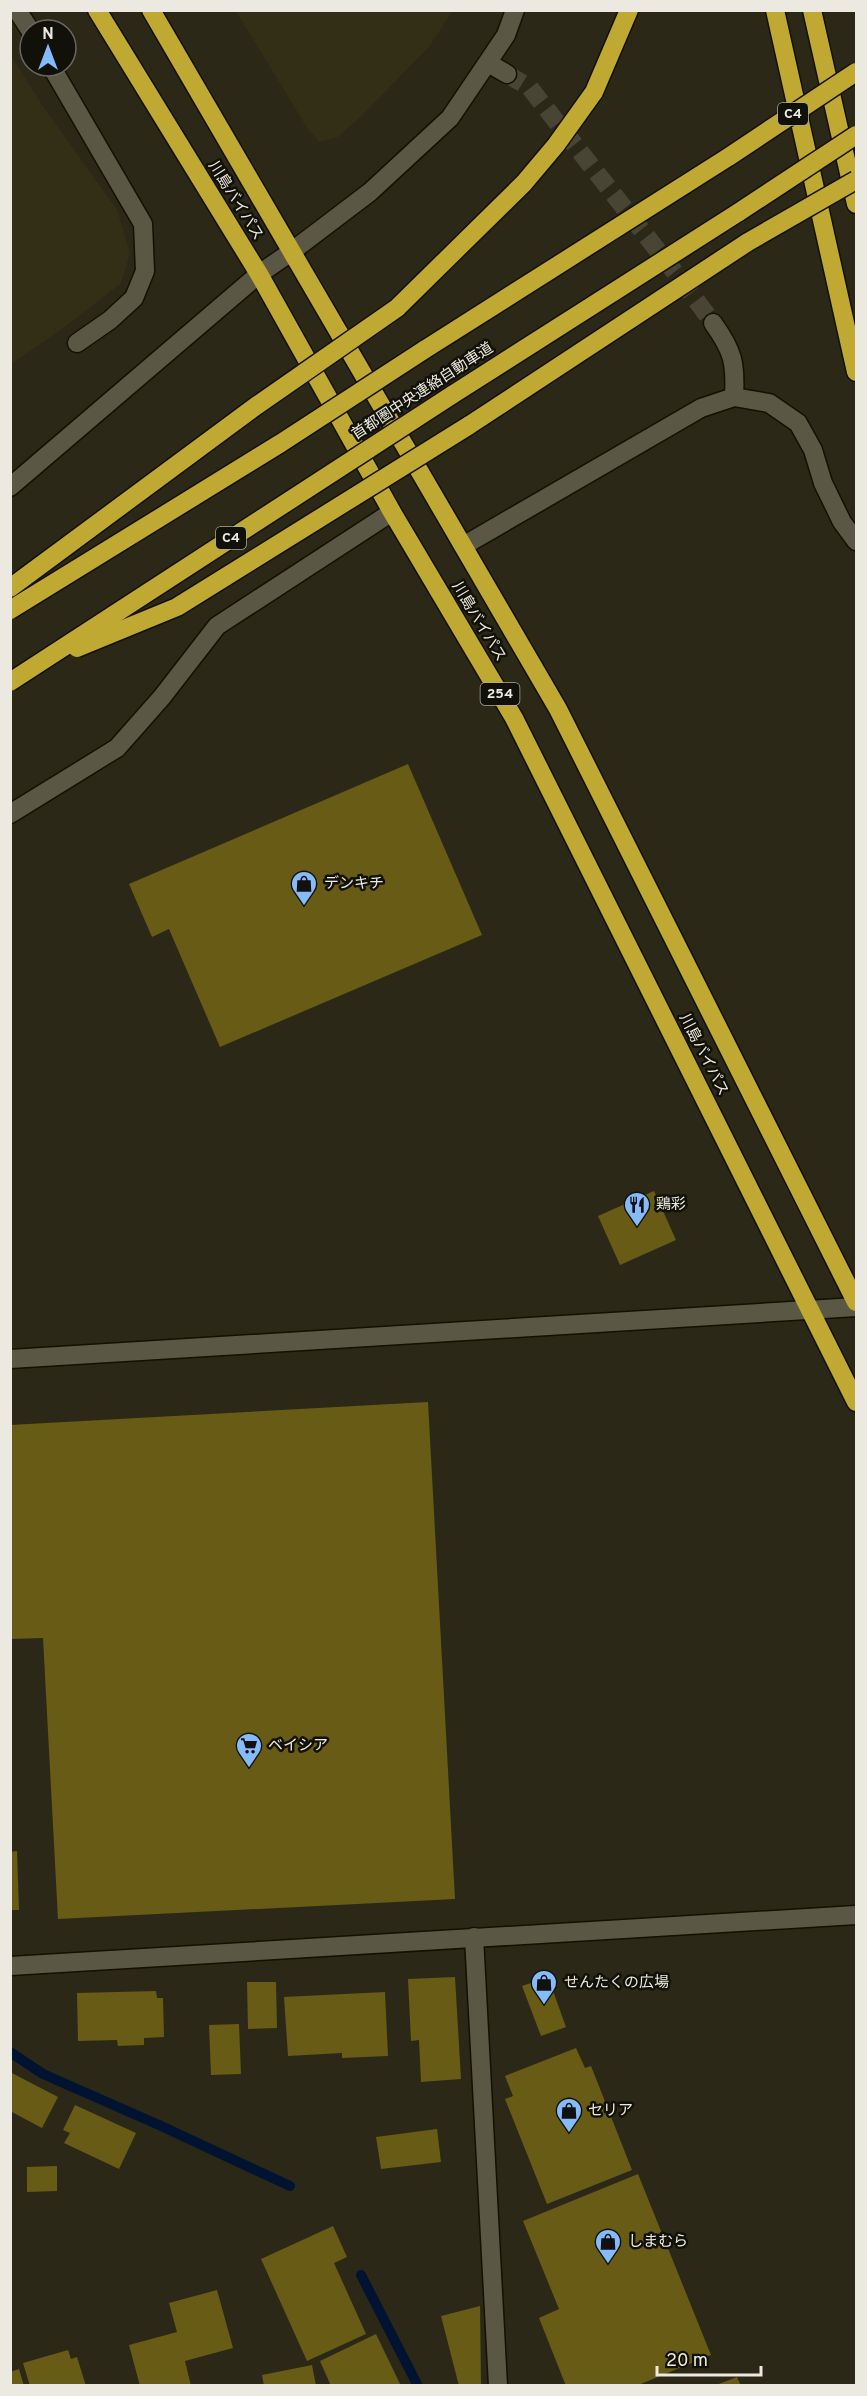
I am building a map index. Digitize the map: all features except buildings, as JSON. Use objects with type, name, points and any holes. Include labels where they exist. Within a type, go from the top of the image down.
[{"type":"highway","name":"川島バイパス","points":[[97,10],[259,274],[392,512],[514,718],[856,1402]]},
{"type":"highway","name":"川島バイパス","points":[[151,10],[558,709],[856,1302]]},
{"type":"highway","points":[[10,588],[256,406],[397,308],[524,183],[556,145],[594,92],[629,10]]},
{"type":"highway","points":[[775,10],[856,372]]},
{"type":"highway","points":[[812,10],[856,204]]},
{"type":"highway","name":"C4","points":[[10,610],[281,443],[856,72]]},
{"type":"highway","name":"首都圏中央連絡自動車道","points":[[10,682],[856,135]]},
{"type":"highway","name":"C4","points":[[34,667],[177,607],[468,426],[748,242],[856,180]]},
{"type":"street","points":[[10,487],[259,274],[370,192],[450,118],[506,35],[515,10]]},
{"type":"street","points":[[488,63],[507,74]]},
{"type":"street","points":[[58,78],[143,224],[145,271],[134,297],[110,320],[77,343]]},
{"type":"street","points":[[713,323],[733,355],[736,371],[734,397]]},
{"type":"street","points":[[463,546],[701,408],[734,397],[769,402],[798,423],[813,450],[823,483],[837,512],[856,541]]},
{"type":"street","points":[[10,814],[117,748],[162,697],[217,626],[392,512]]},
{"type":"street","points":[[10,1359],[856,1307]]},
{"type":"street","points":[[10,1966],[856,1916]]},
{"type":"street","points":[[474,1937],[498,2385]]},
{"type":"shaded area","points":[[236,11],[452,11],[429,47],[360,117],[338,137],[319,142],[306,126]]},
{"type":"shaded area","points":[[11,56],[18,67],[18,78],[25,78],[117,210],[130,253],[121,283],[66,326],[11,364]]},
{"type":"waterway","points":[[10,2052],[43,2074],[290,2186]]},
{"type":"waterway","points":[[361,2275],[418,2386]]},
{"type":"tunnel","points":[[507,74],[530,88],[713,323]]},
{"type":"place","name":"デンキチ","points":[[304,907]]},
{"type":"place","name":"鶏彩","points":[[637,1228]]},
{"type":"place","name":"ベイシア","points":[[249,1769]]},
{"type":"place","name":"せんたくの広場","points":[[544,2006]]},
{"type":"place","name":"セリア","points":[[569,2134]]},
{"type":"place","name":"しまむら","points":[[608,2265]]}]
